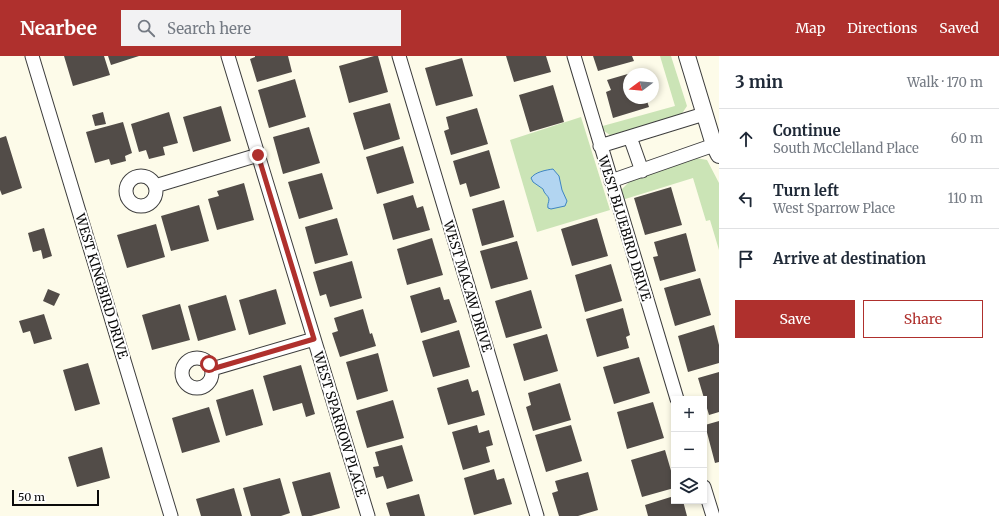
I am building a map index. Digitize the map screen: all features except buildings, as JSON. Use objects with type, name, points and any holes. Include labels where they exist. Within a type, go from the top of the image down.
[{"type":"street","name":"WEST KINGBIRD DRIVE","points":[[32,56],[172,516]]},
{"type":"street","name":"WEST SPARROW PLACE","points":[[228,56],[368,516]]},
{"type":"street","name":"WEST MACAW DRIVE","points":[[399,56],[536,516]]},
{"type":"street","name":"WEST BLUEBIRD DRIVE","points":[[574,56],[676,396]]},
{"type":"street","points":[[611,181],[642,170],[717,150],[686,56]]},
{"type":"street","points":[[600,146],[704,114]]},
{"type":"street","points":[[630,137],[642,170]]},
{"type":"street","points":[[155,186],[258,155]]},
{"type":"street","points":[[212,369],[314,339]]},
{"type":"street","points":[[707,497],[713,516]]},
{"type":"green space","points":[[660,56],[671,56],[687,106],[679,118],[611,136],[599,127],[675,106]]},
{"type":"green space","points":[[581,117],[610,210],[537,232],[510,140]]},
{"type":"green space","points":[[696,158],[707,160],[719,183],[719,250],[710,220],[706,221],[693,178],[622,200],[621,190],[633,178]]},
{"type":"water","points":[[553,169],[559,176],[562,190],[567,201],[565,206],[551,209],[548,208],[548,196],[543,189],[533,182],[531,178],[538,173]]},
{"type":"route","points":[[209,364],[212,369],[314,339],[258,155]]}]
